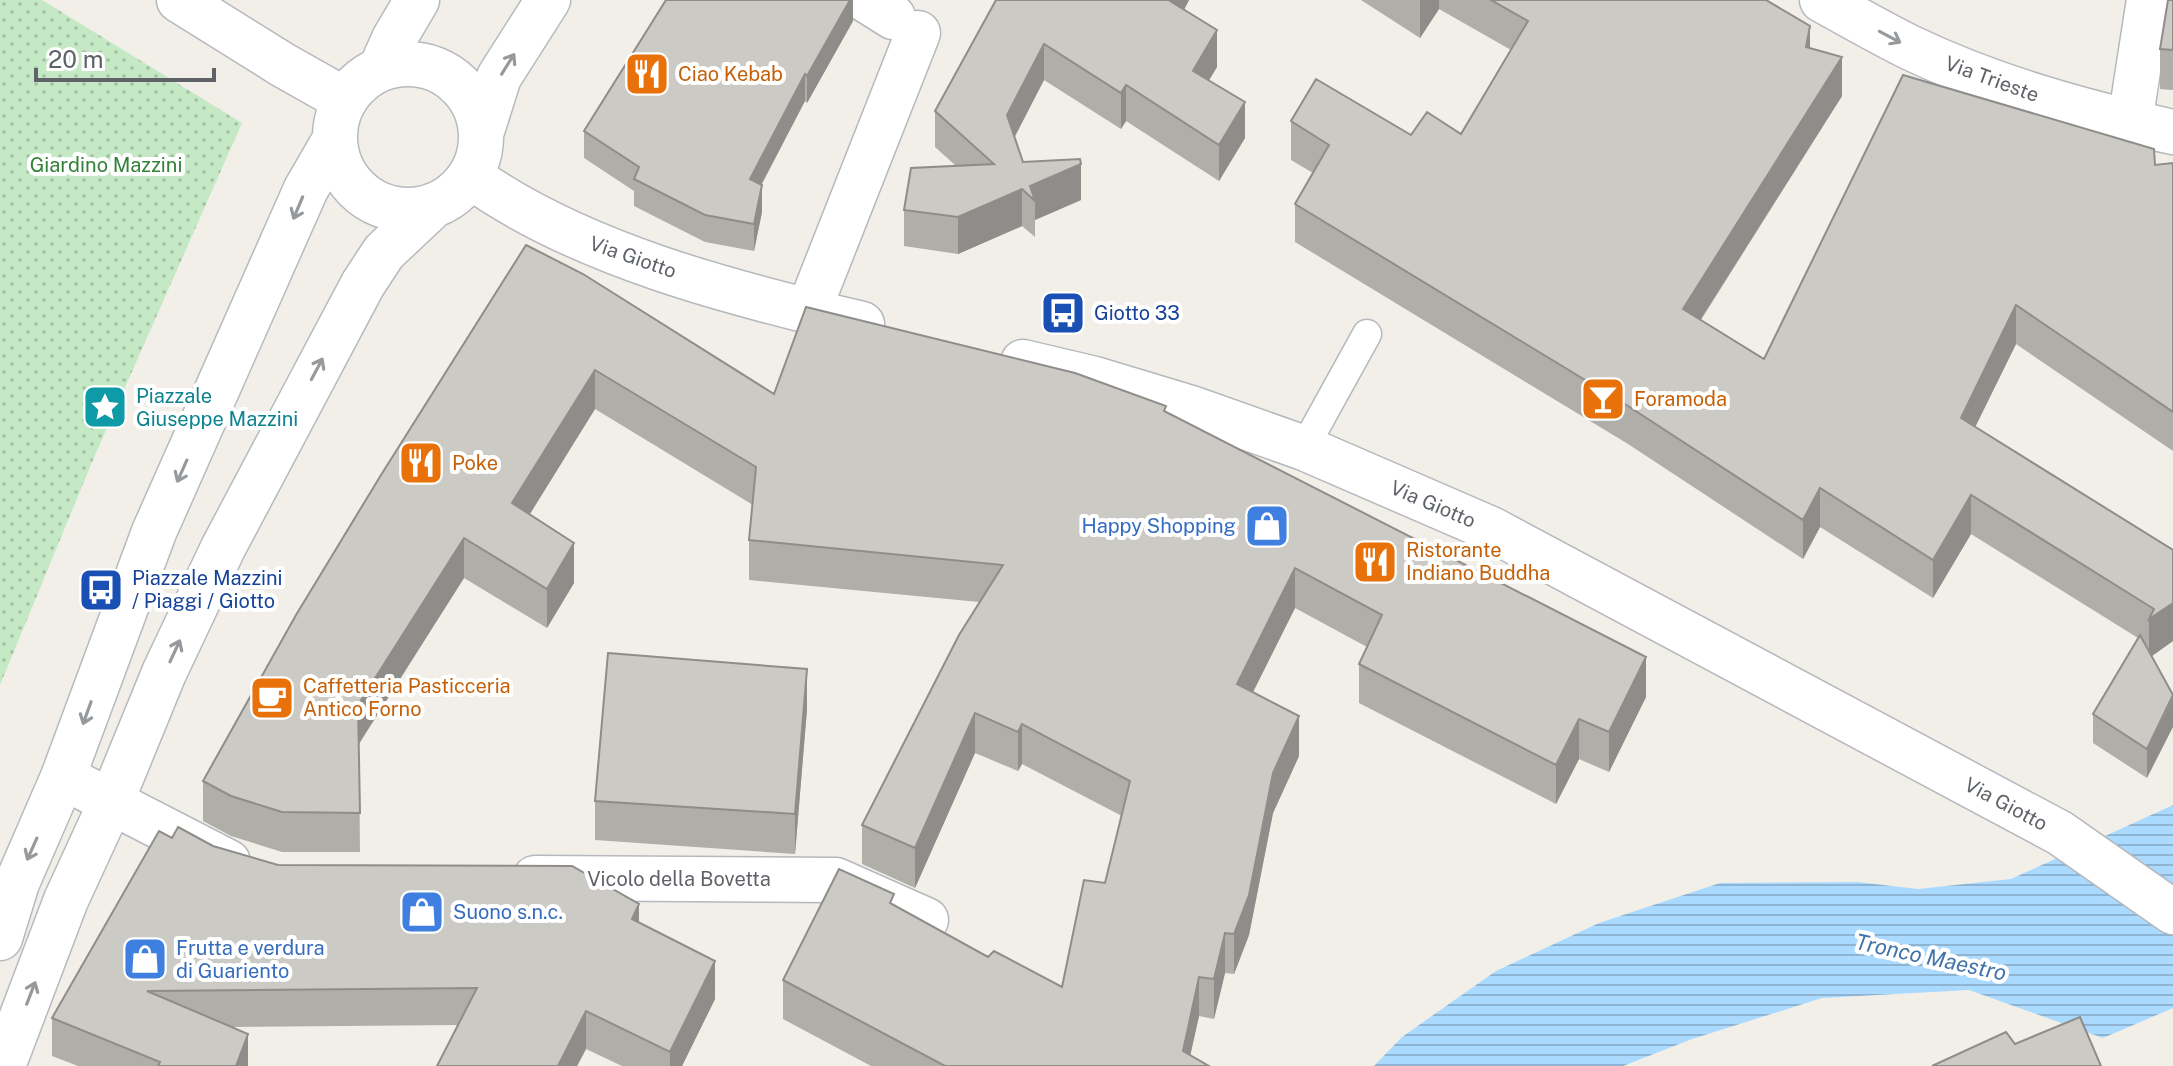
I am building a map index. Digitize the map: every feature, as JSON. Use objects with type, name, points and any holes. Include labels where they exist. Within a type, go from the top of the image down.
[{"type":"street","points":[[179,0],[283,65],[340,120],[338,161],[349,182],[366,197],[388,208],[411,210],[434,205]]},
{"type":"street","points":[[381,68],[417,0]]},
{"type":"street","points":[[3,1066],[66,900],[112,800],[164,673],[223,548],[342,321],[384,252],[470,176],[479,156],[481,134],[499,77],[548,0]]},
{"type":"street","name":"Via Trieste","points":[[1822,0],[1910,47],[1979,77],[2025,93],[2173,132]]},
{"type":"street","points":[[2130,122],[2149,0]]},
{"type":"street","points":[[808,312],[892,17]]},
{"type":"street","points":[[0,938],[17,883],[63,777],[154,532],[306,189],[365,76],[400,63],[440,70],[456,81],[469,96],[478,114],[481,134]]},
{"type":"street","name":"Via Giotto","points":[[470,176],[506,202],[582,240],[808,312],[903,333]]},
{"type":"street","name":"Via Giotto","points":[[992,354],[1095,379],[1191,408],[1304,448],[1491,529],[2060,833],[2173,912]]},
{"type":"street","points":[[63,777],[221,859],[264,873]]},
{"type":"street","name":"Vicolo della Bovetta","points":[[501,878],[836,880],[926,920]]},
{"type":"lane","points":[[1304,448],[1367,334]]},
{"type":"green space","name":"Giardino Mazzini","points":[[0,0],[42,0],[242,123],[95,455],[0,685]]},
{"type":"water","name":"Tronco Maestro","points":[[2173,805],[2173,1008],[2103,1038],[1969,990],[1822,998],[1692,1039],[1623,1066],[1374,1066],[1402,1037],[1496,971],[1599,923],[1720,883],[1858,882],[1918,889],[2011,879]]},
{"type":"building","points":[[666,0],[850,0],[807,76],[805,74],[750,179],[762,185],[754,224],[705,215],[634,179],[639,167],[584,131]]},
{"type":"building","points":[[996,0],[1170,0],[1217,30],[1193,71],[1245,102],[1219,145],[1126,85],[1121,93],[1044,44],[1007,115],[1023,162],[1080,159],[1081,164],[1030,186],[1035,201],[1022,189],[958,217],[904,210],[911,168],[994,164],[935,111]]},
{"type":"building","points":[[1491,0],[1766,0],[1810,26],[1806,47],[1842,57],[1683,309],[1764,359],[1903,75],[2154,149],[2155,165],[2173,163],[2173,412],[2016,305],[1961,418],[2173,550],[2173,603],[2149,619],[2154,609],[1971,495],[1933,560],[1820,488],[1803,520],[1628,406],[1295,204],[1329,145],[1291,121],[1316,79],[1411,135],[1427,112],[1461,134],[1528,21]]},
{"type":"building","points":[[2168,0],[2173,0],[2173,50],[2160,49]]},
{"type":"building","points":[[526,245],[583,274],[774,394],[806,307],[1075,373],[1166,406],[1164,411],[1646,657],[1609,732],[1579,719],[1556,765],[1359,664],[1382,615],[1295,568],[1237,684],[1299,716],[1273,773],[1249,895],[1234,934],[1225,933],[1214,979],[1199,977],[1183,1051],[1209,1066],[945,1066],[783,980],[839,869],[894,894],[890,903],[988,957],[994,951],[1062,987],[1084,880],[1105,883],[1130,781],[1022,724],[1018,732],[975,713],[915,848],[862,825],[959,635],[1003,565],[749,540],[756,467],[595,370],[512,503],[574,543],[547,589],[464,538],[358,705],[360,813],[282,812],[231,796],[203,781],[296,615]]},
{"type":"building","points":[[2140,635],[2173,695],[2147,749],[2093,714]]},
{"type":"building","points":[[608,653],[807,669],[795,814],[595,801]]},
{"type":"building","points":[[178,827],[213,846],[278,865],[572,866],[639,904],[632,919],[715,961],[670,1052],[586,1011],[558,1066],[437,1066],[477,988],[147,991],[248,1034],[236,1066],[158,1066],[160,1062],[52,1018],[159,831],[172,838]]},
{"type":"building","points":[[2080,1017],[2101,1066],[1932,1066],[2006,1032],[2015,1044]]},
{"type":"place","name":"Ciao Kebab","points":[[647,74]]},
{"type":"place","name":"Giotto 33","points":[[1063,313]]},
{"type":"place","name":"Foramoda","points":[[1603,399]]},
{"type":"place","name":"Piazzale Giuseppe Mazzini","points":[[105,407]]},
{"type":"place","name":"Poke","points":[[421,463]]},
{"type":"place","name":"Happy Shopping","points":[[1267,526]]},
{"type":"place","name":"Ristorante Indiano Buddha","points":[[1375,562]]},
{"type":"place","name":"Piazzale Mazzini / Piaggi / Giotto","points":[[101,590]]},
{"type":"place","name":"Caffetteria Pasticceria Antico Forno","points":[[272,698]]},
{"type":"place","name":"Suono s.n.c.","points":[[422,912]]},
{"type":"place","name":"Frutta e verdura di Guariento","points":[[145,959]]}]
